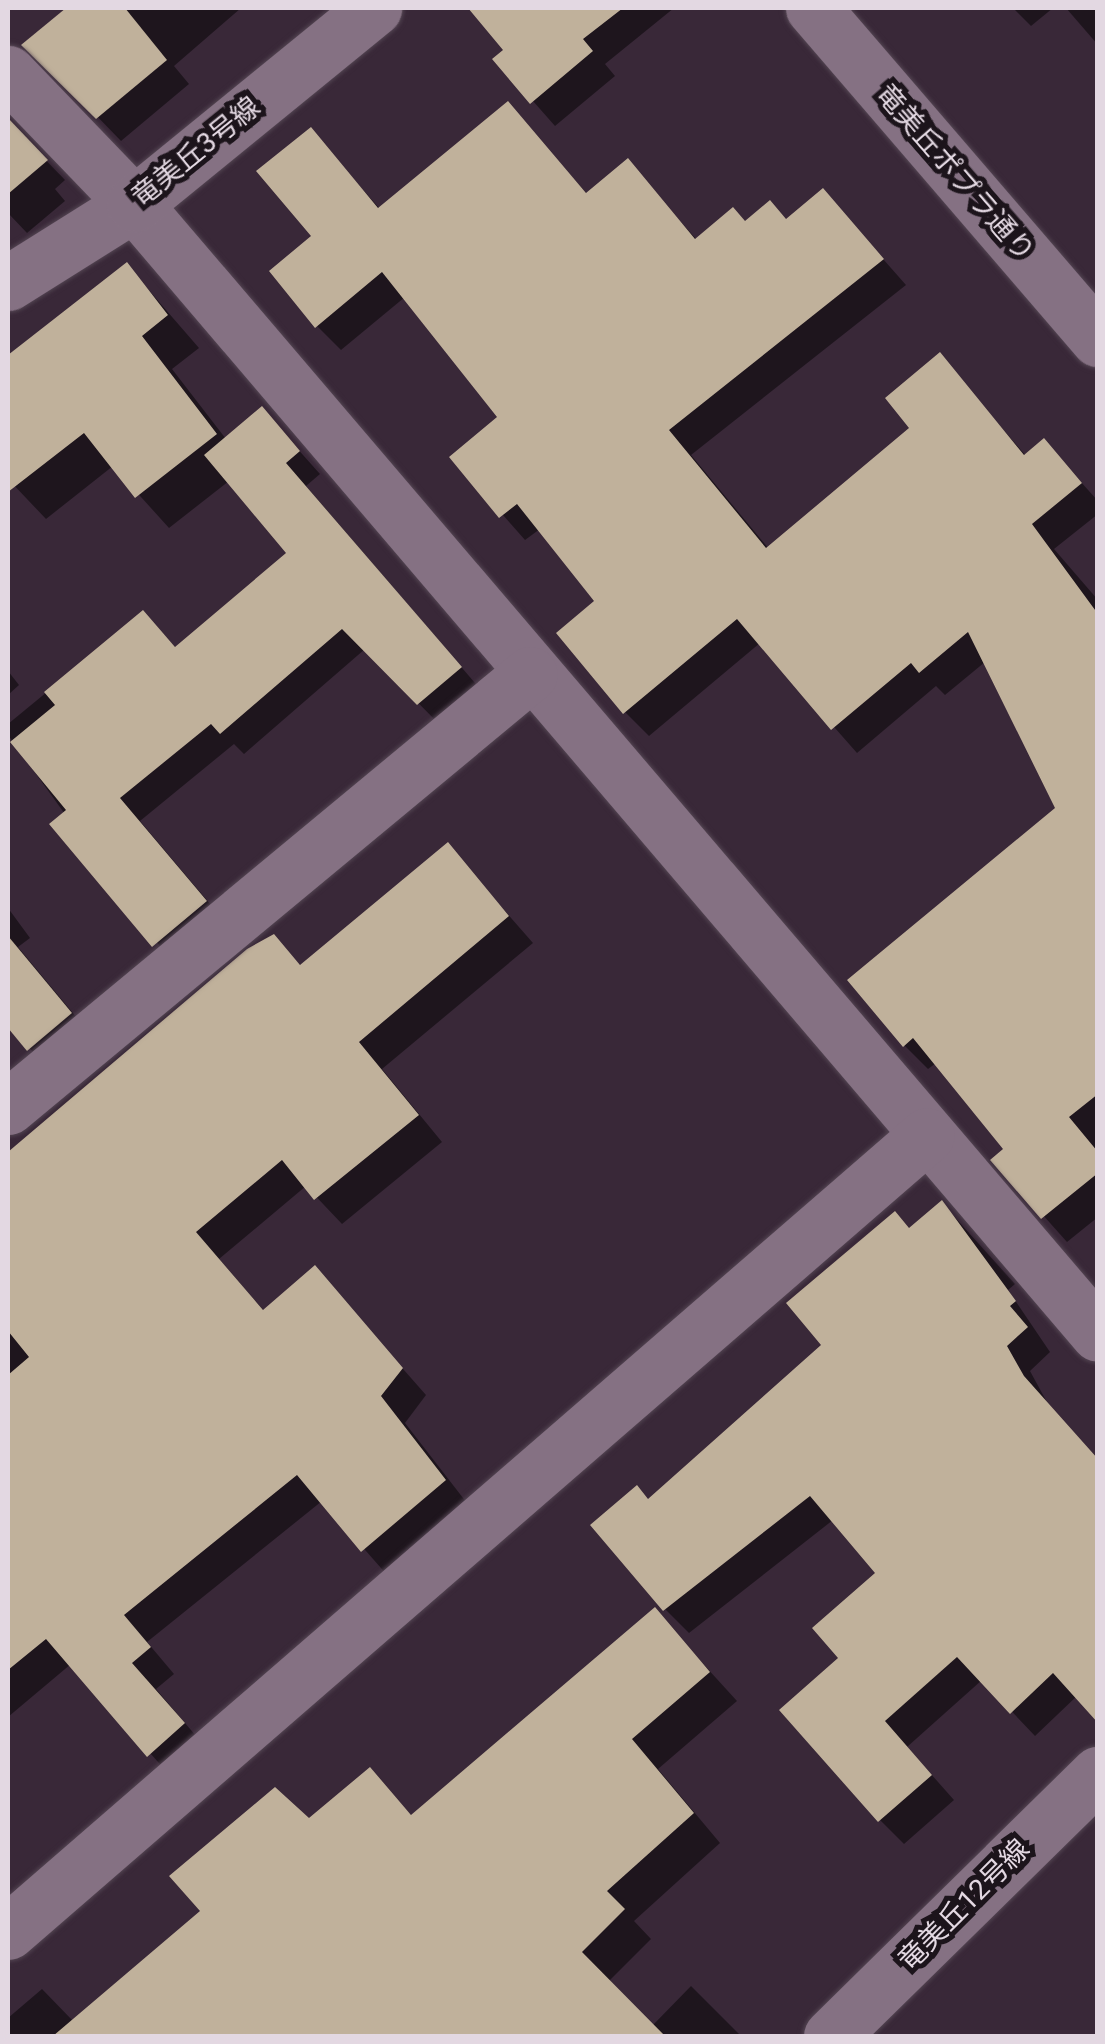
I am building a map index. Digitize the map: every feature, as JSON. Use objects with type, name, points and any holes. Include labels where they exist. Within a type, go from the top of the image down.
[{"type":"street","name":"竜美丘3号線","points":[[8,283],[134,204],[374,8]]},
{"type":"street","name":"竜美丘ポプラ通り","points":[[813,8],[1098,339]]},
{"type":"street","points":[[8,73],[134,204],[530,674],[1098,1334]]},
{"type":"street","points":[[8,1107],[530,674]]},
{"type":"street","points":[[8,1932],[926,1135]]},
{"type":"street","name":"竜美丘12号線","points":[[831,2036],[1098,1774]]},
{"type":"building","points":[[66,8],[125,8],[167,60],[96,119],[21,45]]},
{"type":"building","points":[[468,8],[623,8],[583,39],[593,51],[530,104],[492,59],[503,50]]},
{"type":"building","points":[[508,101],[586,193],[628,158],[695,239],[733,207],[745,221],[770,200],[786,219],[823,188],[884,259],[669,430],[766,548],[909,428],[885,398],[940,352],[1024,455],[1044,438],[1082,483],[1032,524],[1098,614],[1098,1094],[1069,1117],[1098,1152],[1098,1173],[1041,1219],[990,1160],[1003,1149],[913,1038],[903,1047],[847,980],[1055,808],[968,632],[919,673],[911,663],[831,730],[737,619],[623,714],[556,633],[594,601],[517,504],[499,518],[449,457],[497,417],[382,272],[315,328],[269,271],[311,236],[256,171],[311,127],[378,208]]},
{"type":"building","points":[[8,118],[48,160],[8,194]]},
{"type":"building","points":[[127,262],[168,315],[142,336],[217,434],[135,498],[84,433],[8,492],[8,355]]},
{"type":"building","points":[[262,406],[300,451],[286,463],[462,667],[417,705],[342,629],[220,734],[211,724],[120,798],[207,901],[152,947],[49,824],[66,810],[10,742],[55,705],[44,692],[143,610],[175,647],[286,553],[204,455]]},
{"type":"building","points":[[448,842],[509,916],[359,1042],[419,1115],[314,1200],[282,1160],[196,1232],[263,1310],[315,1265],[403,1368],[381,1396],[446,1480],[361,1552],[297,1475],[124,1615],[151,1647],[132,1663],[185,1723],[147,1757],[46,1639],[8,1670],[8,1375],[29,1357],[8,1331],[8,1152],[247,949],[274,934],[300,965]]},
{"type":"building","points":[[8,936],[72,1013],[27,1051],[8,1028]]},
{"type":"building","points":[[942,1200],[1016,1301],[1010,1306],[1028,1327],[1007,1346],[1024,1376],[1098,1459],[1098,1723],[1053,1673],[1010,1714],[957,1657],[885,1721],[932,1775],[878,1822],[779,1710],[838,1658],[812,1628],[875,1573],[810,1496],[663,1611],[590,1525],[637,1485],[648,1499],[821,1345],[786,1303],[895,1211],[909,1228]]},
{"type":"building","points":[[655,1607],[710,1672],[632,1739],[694,1813],[607,1891],[625,1909],[582,1952],[665,2036],[53,2036],[200,1911],[169,1876],[275,1787],[309,1818],[370,1767],[411,1815]]}]
